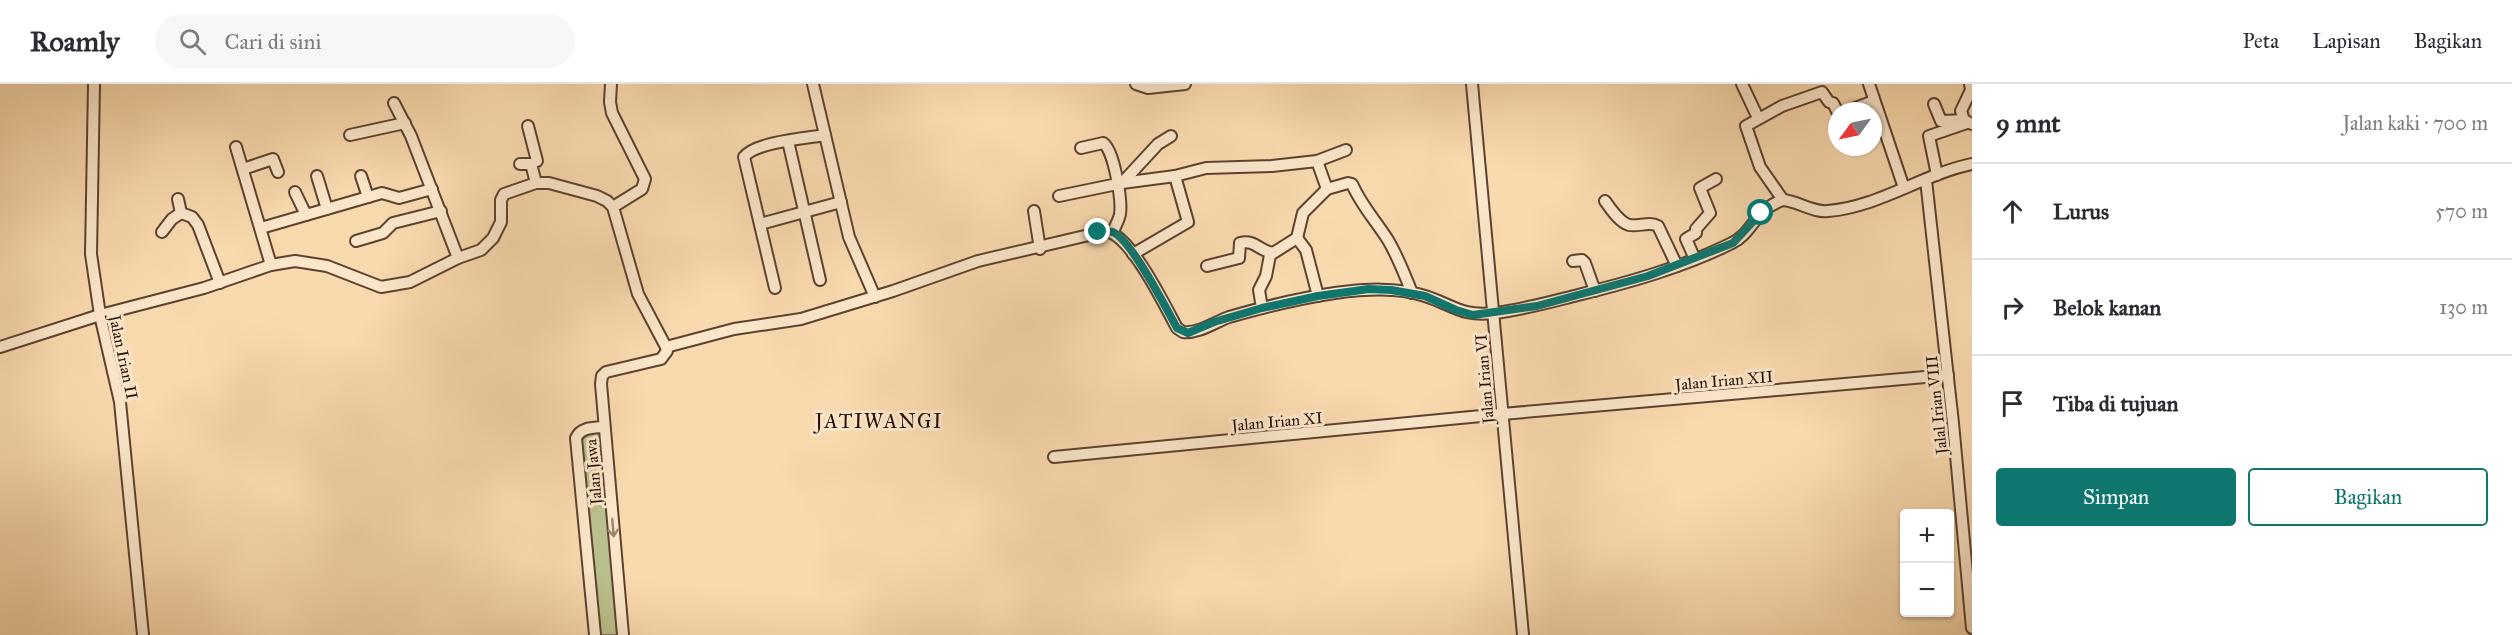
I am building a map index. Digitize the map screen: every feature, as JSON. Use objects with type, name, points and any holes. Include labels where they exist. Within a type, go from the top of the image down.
[{"type":"street","name":"Jalan Irian II","points":[[94,84],[91,254],[100,315],[120,402],[143,635]]},
{"type":"street","points":[[611,84],[612,112],[645,179],[642,189],[613,207]]},
{"type":"street","points":[[813,84],[849,237],[875,297]]},
{"type":"street","points":[[1136,84],[1148,88],[1185,84]]},
{"type":"street","name":"Jalan Irian VI","points":[[1472,84],[1523,635]]},
{"type":"street","points":[[1742,84],[1758,118]]},
{"type":"street","points":[[1869,84],[1874,102]]},
{"type":"street","points":[[1968,122],[1961,111],[1970,93],[1971,84]]},
{"type":"street","points":[[1829,102],[1822,92],[1782,106],[1747,124],[1746,131],[1760,167],[1784,200],[1829,211],[1866,202],[1972,164]]},
{"type":"street","points":[[394,104],[405,123],[458,258]]},
{"type":"street","points":[[1934,104],[1941,120],[1968,122]]},
{"type":"street","points":[[1937,175],[1929,136],[1968,122]]},
{"type":"street","points":[[351,135],[405,123]]},
{"type":"street","points":[[1882,125],[1904,188]]},
{"type":"street","points":[[528,126],[536,183]]},
{"type":"street","points":[[775,288],[744,157],[748,152],[788,141],[825,135]]},
{"type":"street","points":[[1120,183],[1158,144],[1171,136]]},
{"type":"street","points":[[788,141],[820,280]]},
{"type":"street","points":[[1081,148],[1106,145],[1110,152],[1120,183],[1120,213],[1113,232]]},
{"type":"street","points":[[236,147],[271,265]]},
{"type":"street","points":[[1059,196],[1221,166],[1272,166],[1317,161],[1346,150]]},
{"type":"street","points":[[243,169],[273,159],[278,172]]},
{"type":"street","points":[[1317,161],[1328,189]]},
{"type":"street","points":[[361,176],[368,197]]},
{"type":"street","points":[[1133,254],[1188,222],[1175,176]]},
{"type":"street","points":[[317,177],[327,209]]},
{"type":"street","points":[[1695,259],[1686,239],[1696,233],[1696,229],[1710,213],[1700,188],[1716,179]]},
{"type":"street","name":"Jalal Irian VIII","points":[[1926,180],[1948,375],[1972,628]]},
{"type":"street","points":[[0,347],[100,315],[220,283],[271,265],[308,262],[346,272],[371,285],[390,287],[410,282],[458,258],[481,250],[493,238],[501,222],[501,200],[504,194],[536,183],[549,183],[597,196],[613,207],[638,294],[666,347],[664,356],[657,362],[615,368],[602,376],[604,428]]},
{"type":"street","points":[[1262,308],[1259,290],[1268,269],[1269,258],[1297,238],[1303,213],[1328,189],[1348,183],[1352,184],[1360,203],[1372,215],[1389,242],[1412,293]]},
{"type":"street","points":[[261,228],[382,193],[399,198],[432,189]]},
{"type":"street","points":[[295,192],[306,215]]},
{"type":"street","points":[[178,199],[181,213]]},
{"type":"street","points":[[666,347],[734,329],[801,319],[875,297],[978,261],[1040,249],[1098,232],[1113,232],[1133,254],[1177,328],[1183,332],[1195,331],[1214,322],[1262,308],[1318,296],[1369,289],[1412,293],[1442,302],[1468,314],[1494,314],[1595,291],[1695,259],[1736,241],[1766,209],[1784,200]]},
{"type":"street","points":[[1605,201],[1616,215],[1628,224],[1656,225],[1662,232],[1677,266]]},
{"type":"street","points":[[760,224],[841,202]]},
{"type":"street","points":[[356,241],[383,233],[393,223],[441,211]]},
{"type":"street","points":[[1034,211],[1040,249]]},
{"type":"street","points":[[181,213],[192,217],[198,225],[220,283]]},
{"type":"street","points":[[162,232],[172,219],[181,213]]},
{"type":"street","points":[[1297,238],[1306,250],[1318,296]]},
{"type":"street","points":[[1207,266],[1239,258],[1240,243],[1253,242],[1263,252],[1273,254]]},
{"type":"street","points":[[1574,261],[1582,260],[1585,263],[1595,291]]},
{"type":"street","name":"Jalan Irian XII","points":[[1502,414],[1948,375]]},
{"type":"street","name":"Jalan Irian XI","points":[[1054,457],[1502,414]]},
{"type":"street","name":"Jalan Jawa","points":[[594,635],[576,438],[578,432],[604,428],[623,635]]},
{"type":"green space","points":[[604,427],[623,635],[595,635],[578,432]]},
{"type":"district","name":"JATIWANGI","points":[[879,421]]},
{"type":"route","points":[[1098,232],[1113,232],[1118,237],[1133,254],[1177,328],[1188,333],[1214,322],[1262,308],[1318,296],[1369,289],[1425,296],[1473,315],[1494,314],[1537,306],[1648,276],[1733,243],[1761,213]]}]
